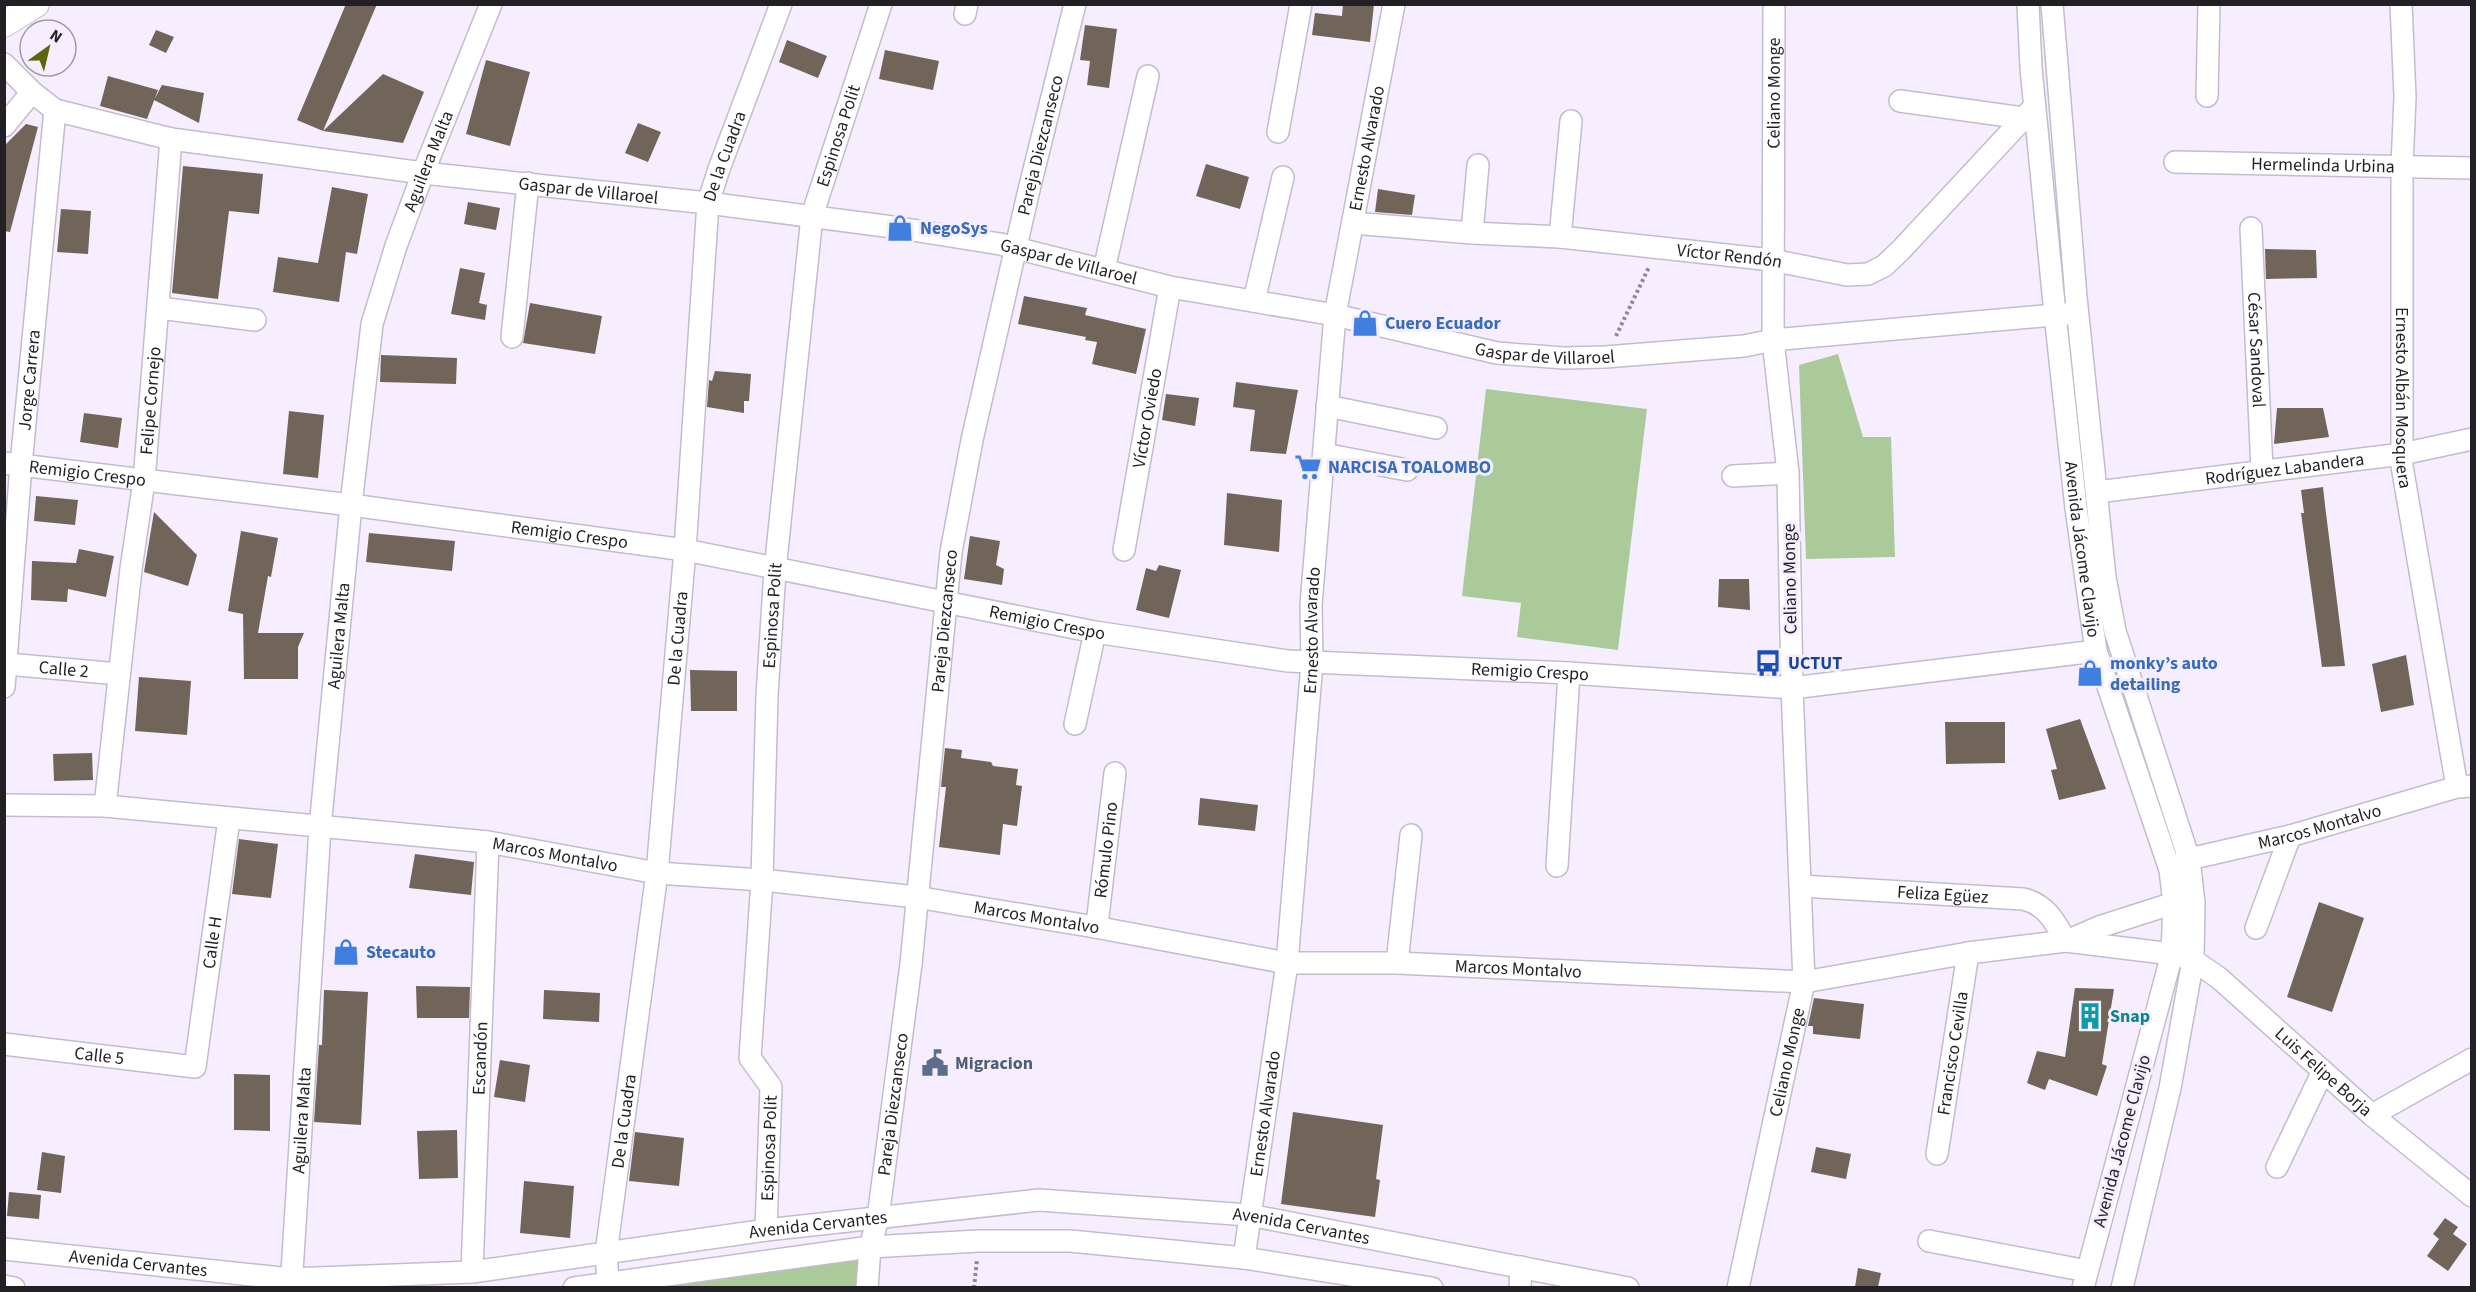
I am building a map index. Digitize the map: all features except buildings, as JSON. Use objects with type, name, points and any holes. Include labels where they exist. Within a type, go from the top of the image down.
[{"type":"main road","points":[[4,24],[36,4]]},
{"type":"street","name":"Aguilera Malta","points":[[291,1283],[320,828],[351,505],[372,324],[396,246],[423,173],[491,4]]},
{"type":"street","name":"De la Cuadra","points":[[608,1282],[606,1253],[657,873],[685,550],[708,202],[781,4]]},
{"type":"street","name":"Espinosa Polit","points":[[766,1230],[771,1087],[750,1058],[762,880],[767,695],[775,570],[812,216],[881,4]]},
{"type":"street","name":"Pareja Diezcanseco","points":[[867,1287],[870,1247],[878,1218],[910,964],[944,601],[951,552],[972,440],[1018,247],[1028,194],[1075,4]]},
{"type":"street","points":[[1278,132],[1301,4]]},
{"type":"street","name":"Ernesto Alvarado","points":[[1244,1258],[1287,963],[1312,663],[1311,605],[1335,315],[1394,4]]},
{"type":"street","name":"Avenida Jácome Clavijo","points":[[2028,4],[2029,112],[2055,314],[2076,508],[2096,651],[2170,870],[2184,903],[2193,960],[2170,1088],[2122,1287]]},
{"type":"street","name":"Avenida Jácome Clavijo","points":[[2052,4],[2078,313],[2105,577],[2115,631],[2189,859],[2184,903],[2172,954],[2085,1279]]},
{"type":"street","points":[[2207,96],[2210,4]]},
{"type":"street","name":"Ernesto Albán Mosquera","points":[[2401,4],[2405,97],[2402,166],[2402,454],[2405,490],[2464,786]]},
{"type":"street","name":"Celiano Monge","points":[[1738,1287],[1804,982],[1791,687],[1788,473],[1773,340],[1774,8]]},
{"type":"street","name":"Gaspar de Villaroel","points":[[4,64],[32,92],[55,110],[171,139],[423,173],[708,202],[900,228],[1018,247],[1170,287],[1335,315],[1497,353],[1564,358],[1605,357],[1744,346],[1773,340],[2078,313]]},
{"type":"street","points":[[1104,270],[1148,76]]},
{"type":"street","points":[[4,126],[32,92]]},
{"type":"street","points":[[1900,101],[2029,112]]},
{"type":"street","name":"Jorge Carrera","points":[[4,687],[7,664],[13,464],[55,110]]},
{"type":"street","name":"Víctor Rendón","points":[[1353,223],[1472,233],[1560,237],[1772,260],[1847,275],[1868,274],[1884,266],[2029,112]]},
{"type":"street","points":[[1560,237],[1571,121]]},
{"type":"street","name":"Felipe Cornejo","points":[[105,806],[119,674],[144,481],[171,139]]},
{"type":"street","name":"Hermelinda Urbina","points":[[2175,162],[2472,168]]},
{"type":"street","points":[[1472,233],[1478,165]]},
{"type":"street","points":[[1254,301],[1283,177]]},
{"type":"street","points":[[512,338],[528,183]]},
{"type":"street","name":"César Sandoval","points":[[2251,228],[2262,470]]},
{"type":"street","name":"Víctor Oviedo","points":[[1124,550],[1170,287]]},
{"type":"street","points":[[159,308],[255,320]]},
{"type":"street","points":[[1327,406],[1436,428]]},
{"type":"street","name":"Rodríguez Labandera","points":[[2097,492],[2402,454],[2472,439]]},
{"type":"street","points":[[1324,454],[1407,470]]},
{"type":"street","name":"Remigio Crespo","points":[[13,464],[351,505],[685,550],[775,570],[1095,632],[1312,663],[1569,673],[1791,687],[2096,651]]},
{"type":"street","points":[[1733,476],[1788,473]]},
{"type":"street","points":[[1075,724],[1095,632]]},
{"type":"street","name":"Calle 2","points":[[7,664],[119,674]]},
{"type":"street","points":[[1557,866],[1569,673]]},
{"type":"street","name":"Rómulo Pino","points":[[1095,927],[1115,773]]},
{"type":"street","name":"Marcos Montalvo","points":[[2170,870],[2189,859],[2290,836],[2464,786]]},
{"type":"street","name":"Marcos Montalvo","points":[[4,805],[105,806],[488,842],[657,873],[762,880],[916,897],[1095,927],[1287,963],[1397,963],[1804,982],[1968,953],[2066,941],[2172,954]]},
{"type":"street","name":"Calle H","points":[[195,1066],[229,819]]},
{"type":"street","points":[[1397,963],[1411,835]]},
{"type":"street","points":[[2256,928],[2290,836]]},
{"type":"street","name":"Escandón","points":[[472,1272],[488,842]]},
{"type":"street","name":"Feliza Egüez","points":[[1801,886],[2023,899],[2032,901],[2046,911],[2066,941]]},
{"type":"street","name":"Marcos Montalvo","points":[[2066,941],[2099,927],[2184,903]]},
{"type":"street","name":"Francisco Cevilla","points":[[1937,1154],[1968,953]]},
{"type":"street","name":"Luis Felipe Borja","points":[[2172,954],[2193,960],[2219,978],[2372,1115],[2472,1196]]},
{"type":"street","name":"Calle 5","points":[[4,1044],[195,1066]]},
{"type":"street","points":[[2372,1115],[2472,1059]]},
{"type":"street","points":[[2277,1167],[2323,1071]]},
{"type":"street","name":"Avenida Cervantes","points":[[4,1249],[291,1283],[472,1272],[766,1230],[1039,1200],[1249,1215],[1521,1277],[1628,1287]]},
{"type":"street","name":"Avenida Cervantes","points":[[574,1287],[870,1247],[979,1241],[1070,1241],[1244,1258],[1432,1287]]},
{"type":"street","points":[[1929,1241],[2085,1279]]},
{"type":"street","points":[[4,1286],[12,1287]]},
{"type":"path","points":[[1605,357],[1659,248]]},
{"type":"green space","points":[[1838,354],[1863,437],[1891,437],[1895,557],[1806,559],[1799,365]]},
{"type":"green space","points":[[1486,389],[1647,409],[1618,650],[1517,637],[1521,603],[1462,596]]},
{"type":"green space","points":[[863,1255],[860,1287],[643,1287]]},
{"type":"place","name":"NegoSys","points":[[900,228]]},
{"type":"place","name":"Cuero Ecuador","points":[[1365,323]]},
{"type":"place","name":"NARCISA TOALOMBO","points":[[1308,467]]},
{"type":"place","name":"UCTUT","points":[[1768,663]]},
{"type":"place","name":"monky’s auto detailing","points":[[2090,673]]},
{"type":"place","name":"Stecauto","points":[[346,952]]},
{"type":"place","name":"Snap","points":[[2090,1016]]},
{"type":"place","name":"Migracion","points":[[935,1063]]}]
